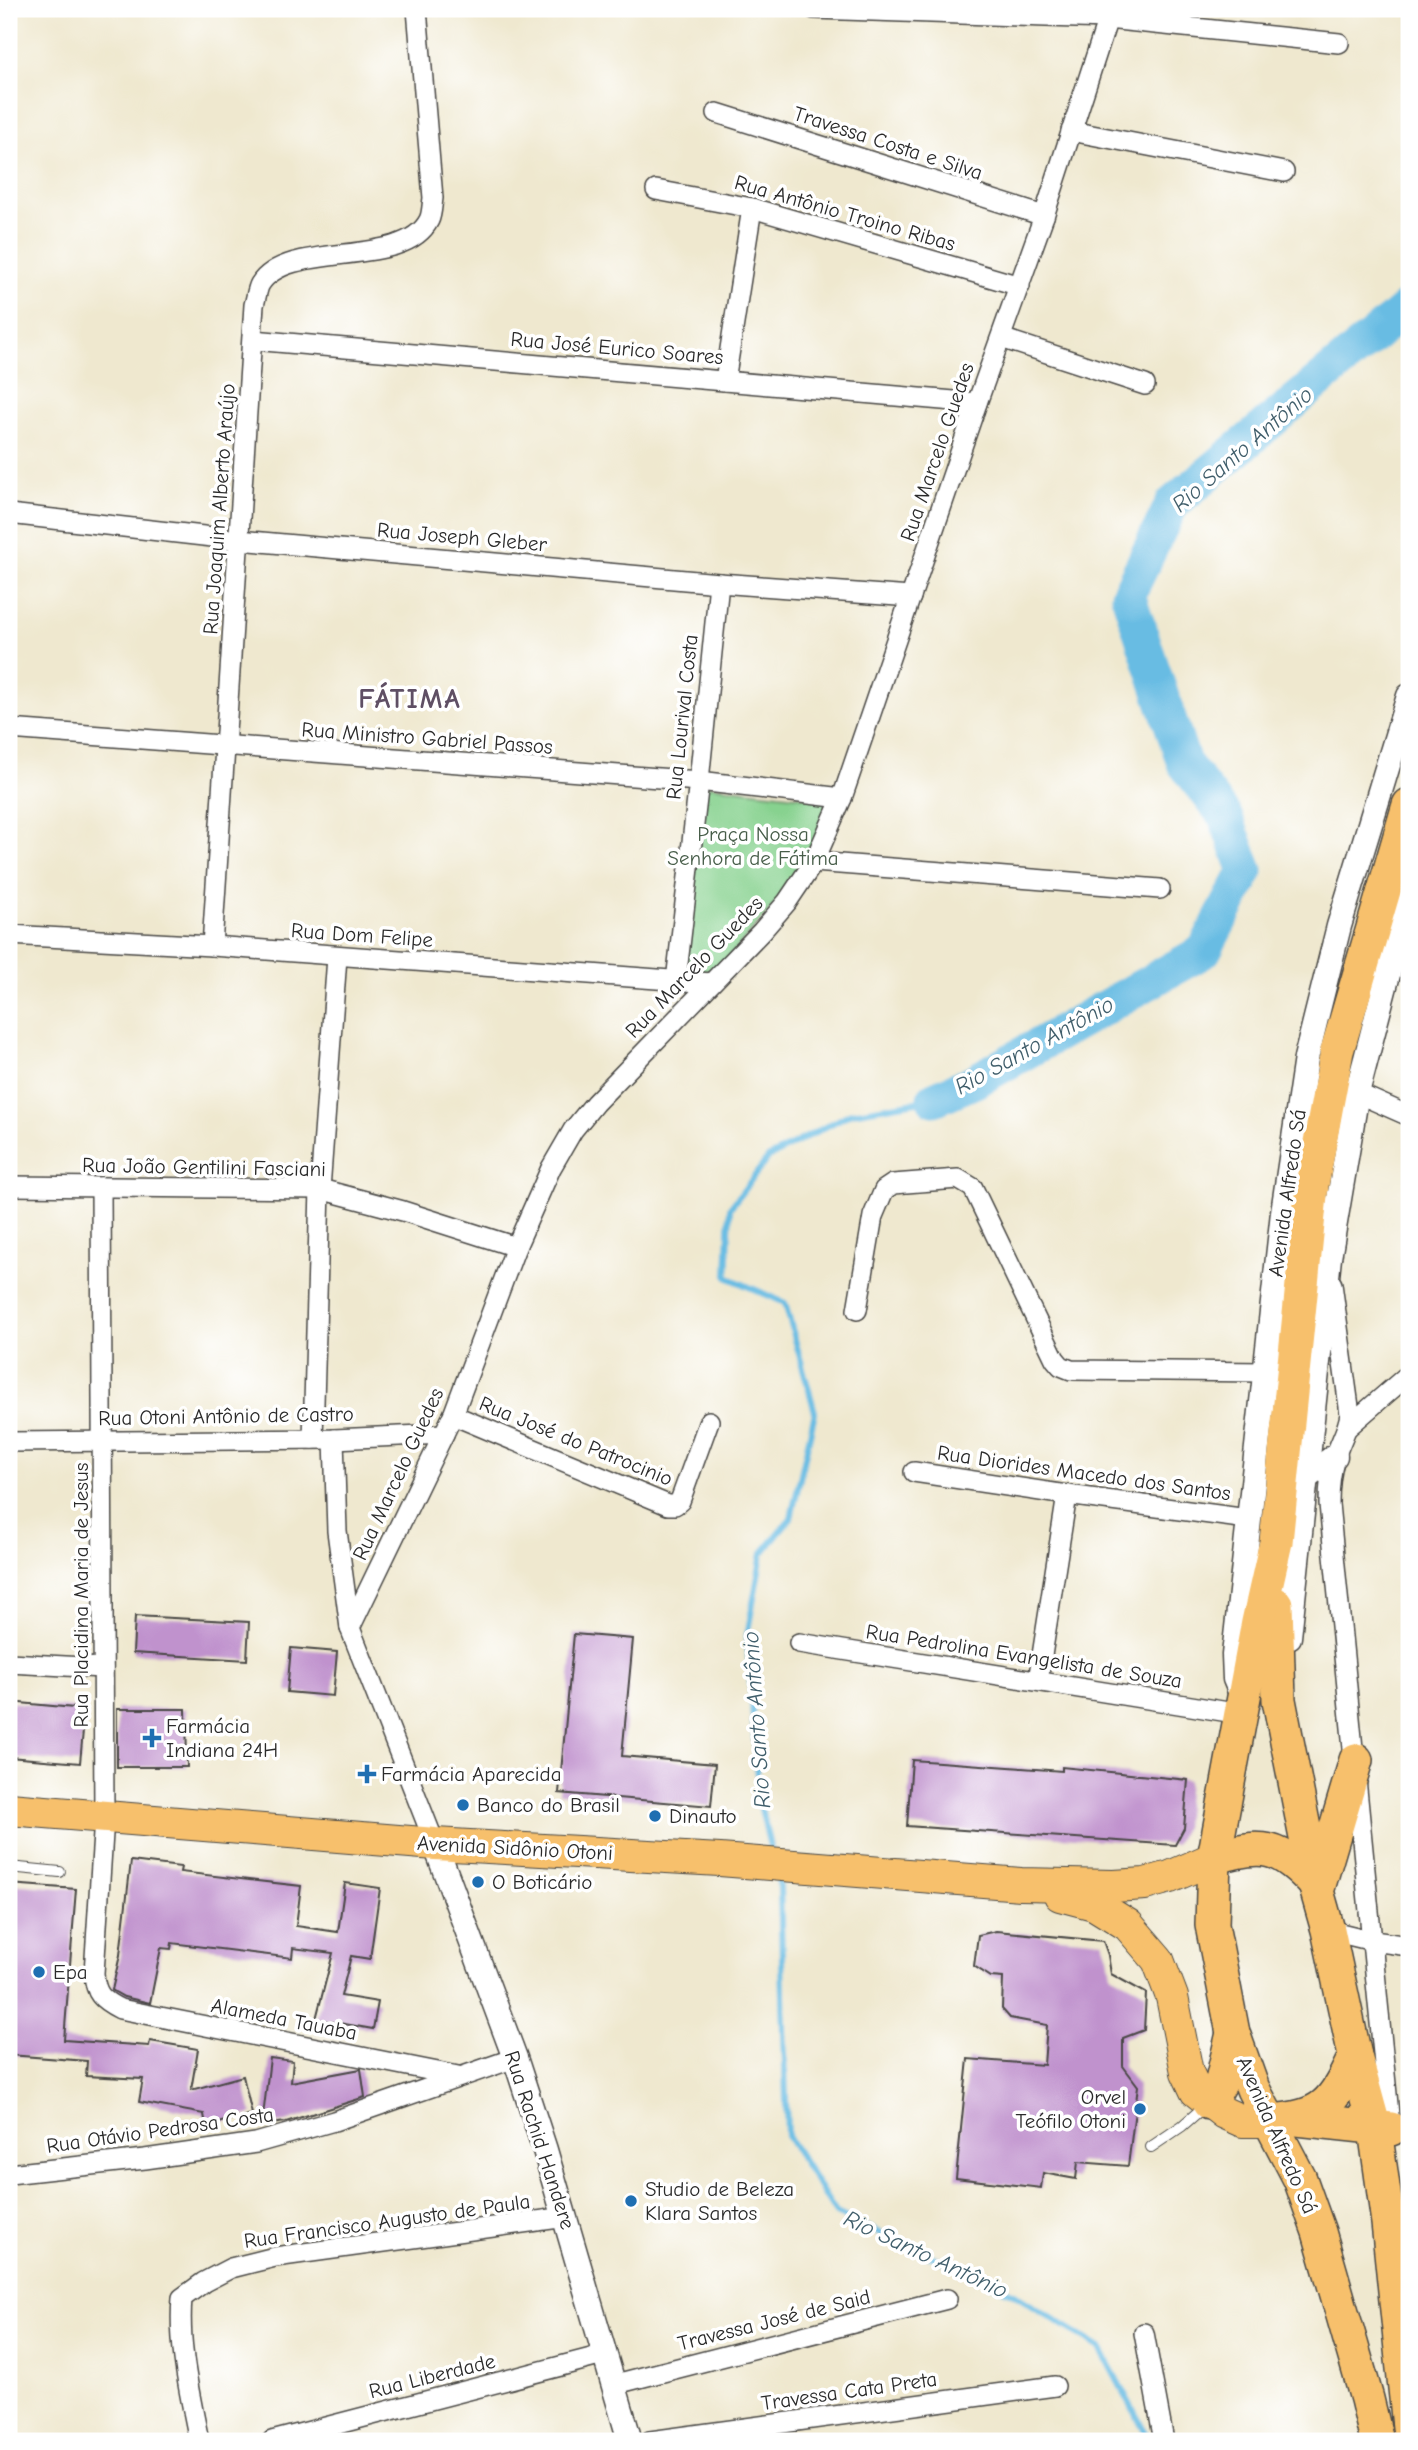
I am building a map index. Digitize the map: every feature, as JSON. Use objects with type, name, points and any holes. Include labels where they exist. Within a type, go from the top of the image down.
[{"type":"highway","name":"Avenida Alfredo Sá","points":[[1377,2441],[1319,2232],[1300,2179],[1253,2089],[1233,2033],[1212,1924],[1214,1858],[1258,1622],[1276,1542],[1312,1185],[1337,1051],[1409,805]]},
{"type":"highway","points":[[1276,1542],[1279,1700],[1316,1887],[1355,2056],[1392,2130],[1382,2176],[1409,2427]]},
{"type":"highway","points":[[1316,1887],[1356,1760]]},
{"type":"highway","points":[[1214,1858],[1257,1848],[1279,1853],[1296,1863],[1316,1887]]},
{"type":"highway","points":[[1209,2102],[1222,2080],[1233,2033]]},
{"type":"highway","points":[[1269,2120],[1321,2109],[1340,2090],[1355,2056]]},
{"type":"highway","points":[[1269,2120],[1392,2130]]},
{"type":"main road","name":"Avenida Sidônio Otoni","points":[[9,1809],[435,1844],[719,1860],[1021,1884]]},
{"type":"main road","points":[[1021,1884],[1145,1884],[1170,1877],[1214,1858]]},
{"type":"main road","points":[[1021,1884],[1094,1904],[1128,1925],[1158,1960],[1172,1997],[1187,2072],[1196,2091],[1224,2113],[1269,2120]]},
{"type":"street","name":"Rua Joaquim Alberto Araújo","points":[[212,946],[254,305],[260,284],[276,270],[305,260],[384,248],[412,238],[429,219],[433,198],[418,9]]},
{"type":"street","points":[[814,9],[1109,14],[1339,43]]},
{"type":"street","name":"Rua Marcelo Guedes","points":[[350,1628],[453,1415],[516,1247],[551,1168],[573,1130],[595,1103],[779,912],[814,862],[842,798],[1044,216],[1109,14]]},
{"type":"street","name":"Travessa Costa e Silva","points":[[717,113],[1044,216]]},
{"type":"street","points":[[1071,131],[1284,172]]},
{"type":"street","name":"Rua Antônio Troino Ribas","points":[[656,190],[752,208],[1020,286]]},
{"type":"street","points":[[725,381],[752,208]]},
{"type":"street","points":[[1001,338],[1145,385]]},
{"type":"street","name":"Rua José Eurico Soares","points":[[253,340],[977,403]]},
{"type":"street","name":"Rua Joseph Gleber","points":[[9,514],[239,540],[719,583],[911,597]]},
{"type":"street","name":"Rua Lourival Costa","points":[[676,981],[719,583]]},
{"type":"street","name":"Avenida Alfredo Sá","points":[[1242,1708],[1235,1679],[1234,1655],[1283,1212],[1306,1058],[1339,926],[1409,696]]},
{"type":"street","name":"Rua Ministro Gabriel Passos","points":[[9,729],[699,781],[842,798]]},
{"type":"street","points":[[814,862],[1160,889]]},
{"type":"street","points":[[1279,1700],[1285,1671],[1329,1258],[1357,1093],[1409,894]]},
{"type":"street","name":"Rua Dom Felipe","points":[[9,935],[212,946],[711,983]]},
{"type":"street","points":[[313,1438],[320,1189],[337,957]]},
{"type":"street","points":[[1357,1093],[1409,1116]]},
{"type":"street","points":[[857,1310],[873,1216],[884,1190],[893,1184],[958,1179],[973,1188],[1055,1359],[1061,1366],[1070,1370],[1265,1372]]},
{"type":"street","name":"Rua João Gentilini Fasciani","points":[[9,1186],[320,1189],[404,1211],[516,1247]]},
{"type":"street","name":"Rua Placidina Maria de Jesus","points":[[101,1188],[104,1818],[94,1973],[95,1988],[102,2000]]},
{"type":"street","points":[[1329,1258],[1350,1400],[1348,1427],[1335,1456],[1329,1504],[1392,2130]]},
{"type":"street","points":[[1348,1427],[1409,1374]]},
{"type":"street","name":"Rua José do Patrocinio","points":[[453,1415],[668,1505],[675,1505],[680,1501],[709,1421]]},
{"type":"street","name":"Rua Otoni Antônio de Castro","points":[[9,1442],[334,1439],[444,1434]]},
{"type":"street","points":[[334,1439],[337,1531],[350,1628],[435,1844]]},
{"type":"street","points":[[1306,1478],[1335,1456]]},
{"type":"street","name":"Rua Diorides Macedo dos Santos","points":[[914,1472],[1248,1519]]},
{"type":"street","points":[[1038,1681],[1067,1495]]},
{"type":"street","name":"Rua Pedrolina Evangelista de Souza","points":[[799,1643],[1038,1681],[1242,1708]]},
{"type":"street","points":[[9,1663],[103,1668]]},
{"type":"street","name":"Rua Rachid Handere","points":[[435,1844],[514,2057],[566,2217],[629,2441]]},
{"type":"street","points":[[1328,1930],[1409,1946]]},
{"type":"street","name":"Alameda Tauaba","points":[[102,2000],[120,2009],[142,2014],[458,2076]]},
{"type":"street","name":"Rua Otávio Pedrosa Costa","points":[[9,2174],[256,2143],[334,2121],[514,2057]]},
{"type":"street","name":"Rua Francisco Augusto de Paula","points":[[199,2441],[181,2347],[182,2298],[204,2282],[230,2268],[275,2257],[566,2217]]},
{"type":"street","points":[[1388,2223],[1409,2252]]},
{"type":"street","name":"Travessa José de Said","points":[[612,2385],[947,2299]]},
{"type":"street","points":[[1144,2333],[1164,2441]]},
{"type":"street","name":"Rua Liberdade","points":[[272,2441],[306,2437],[603,2355]]},
{"type":"street","name":"Travessa Cata Preta","points":[[650,2441],[1055,2386]]},
{"type":"street","points":[[1361,2441],[1367,2399]]},
{"type":"lane","points":[[9,1867],[60,1872]]},
{"type":"lane","points":[[1151,2147],[1182,2126],[1209,2102]]},
{"type":"green space","name":"Praça Nossa Senhora de Fátima","points":[[704,785],[832,800],[809,864],[717,972],[685,968]]},
{"type":"building","points":[[135,1616],[249,1622],[247,1660],[133,1653]]},
{"type":"building","points":[[574,1634],[633,1639],[622,1756],[715,1764],[711,1806],[559,1793]]},
{"type":"building","points":[[291,1648],[337,1652],[333,1696],[287,1692]]},
{"type":"building","points":[[9,1702],[85,1709],[80,1763],[9,1757]]},
{"type":"building","name":"Farmácia Indiana 24H","points":[[117,1709],[186,1709],[187,1767],[117,1767]]},
{"type":"building","points":[[912,1760],[1062,1771],[1062,1767],[1188,1780],[1184,1828],[1175,1845],[907,1826]]},
{"type":"building","points":[[131,1861],[181,1867],[180,1872],[301,1886],[296,1926],[338,1932],[345,1883],[380,1888],[370,1959],[351,1956],[341,1996],[378,2002],[373,2029],[316,2019],[333,1953],[293,1948],[292,1958],[172,1943],[171,1949],[161,1948],[150,2003],[124,1997],[112,1990],[120,1955]]},
{"type":"building","points":[[9,1884],[76,1889],[64,2040],[149,2046],[150,2041],[198,2049],[191,2090],[243,2076],[252,2114],[206,2126],[204,2114],[139,2102],[143,2079],[86,2076],[87,2061],[9,2055]]},
{"type":"building","points":[[996,1931],[1103,1941],[1111,1974],[1146,1993],[1144,2030],[1123,2038],[1123,2066],[1138,2086],[1128,2166],[1078,2162],[1076,2179],[1043,2173],[1041,2188],[956,2178],[968,2059],[1044,2065],[1047,2025],[1010,2018],[1002,2009],[1003,1978],[991,1977],[974,1966],[978,1935]]},
{"type":"building","points":[[270,2058],[293,2061],[291,2082],[361,2069],[365,2097],[286,2122],[262,2125]]},
{"type":"waterway","name":"Rio Santo Antônio","points":[[934,1099],[975,1081],[1204,951],[1246,871],[1225,816],[1184,763],[1128,595],[1172,504],[1409,306]]},
{"type":"waterway","name":"Rio Santo Antônio","points":[[772,1855],[759,1800],[747,1636],[762,1554],[791,1518],[815,1412],[785,1303],[727,1277],[730,1208],[768,1158],[851,1113],[934,1099]]},
{"type":"waterway","name":"Rio Santo Antônio","points":[[777,1875],[780,1888],[787,2136],[836,2213],[1012,2293],[1100,2348],[1150,2441]]},
{"type":"place","name":"Farmácia Indiana 24H","points":[[152,1738]]},
{"type":"place","name":"Farmácia Aparecida","points":[[367,1774]]},
{"type":"place","name":"Banco do Brasil","points":[[463,1805]]},
{"type":"place","name":"Dinauto","points":[[655,1816]]},
{"type":"place","name":"O Boticário","points":[[478,1882]]},
{"type":"place","name":"Epa","points":[[39,1972]]},
{"type":"place","name":"Orvel Teófilo Otoni","points":[[1140,2109]]},
{"type":"place","name":"Studio de Beleza Klara Santos","points":[[631,2201]]},
{"type":"district","name":"FÁTIMA","points":[[410,698]]}]
